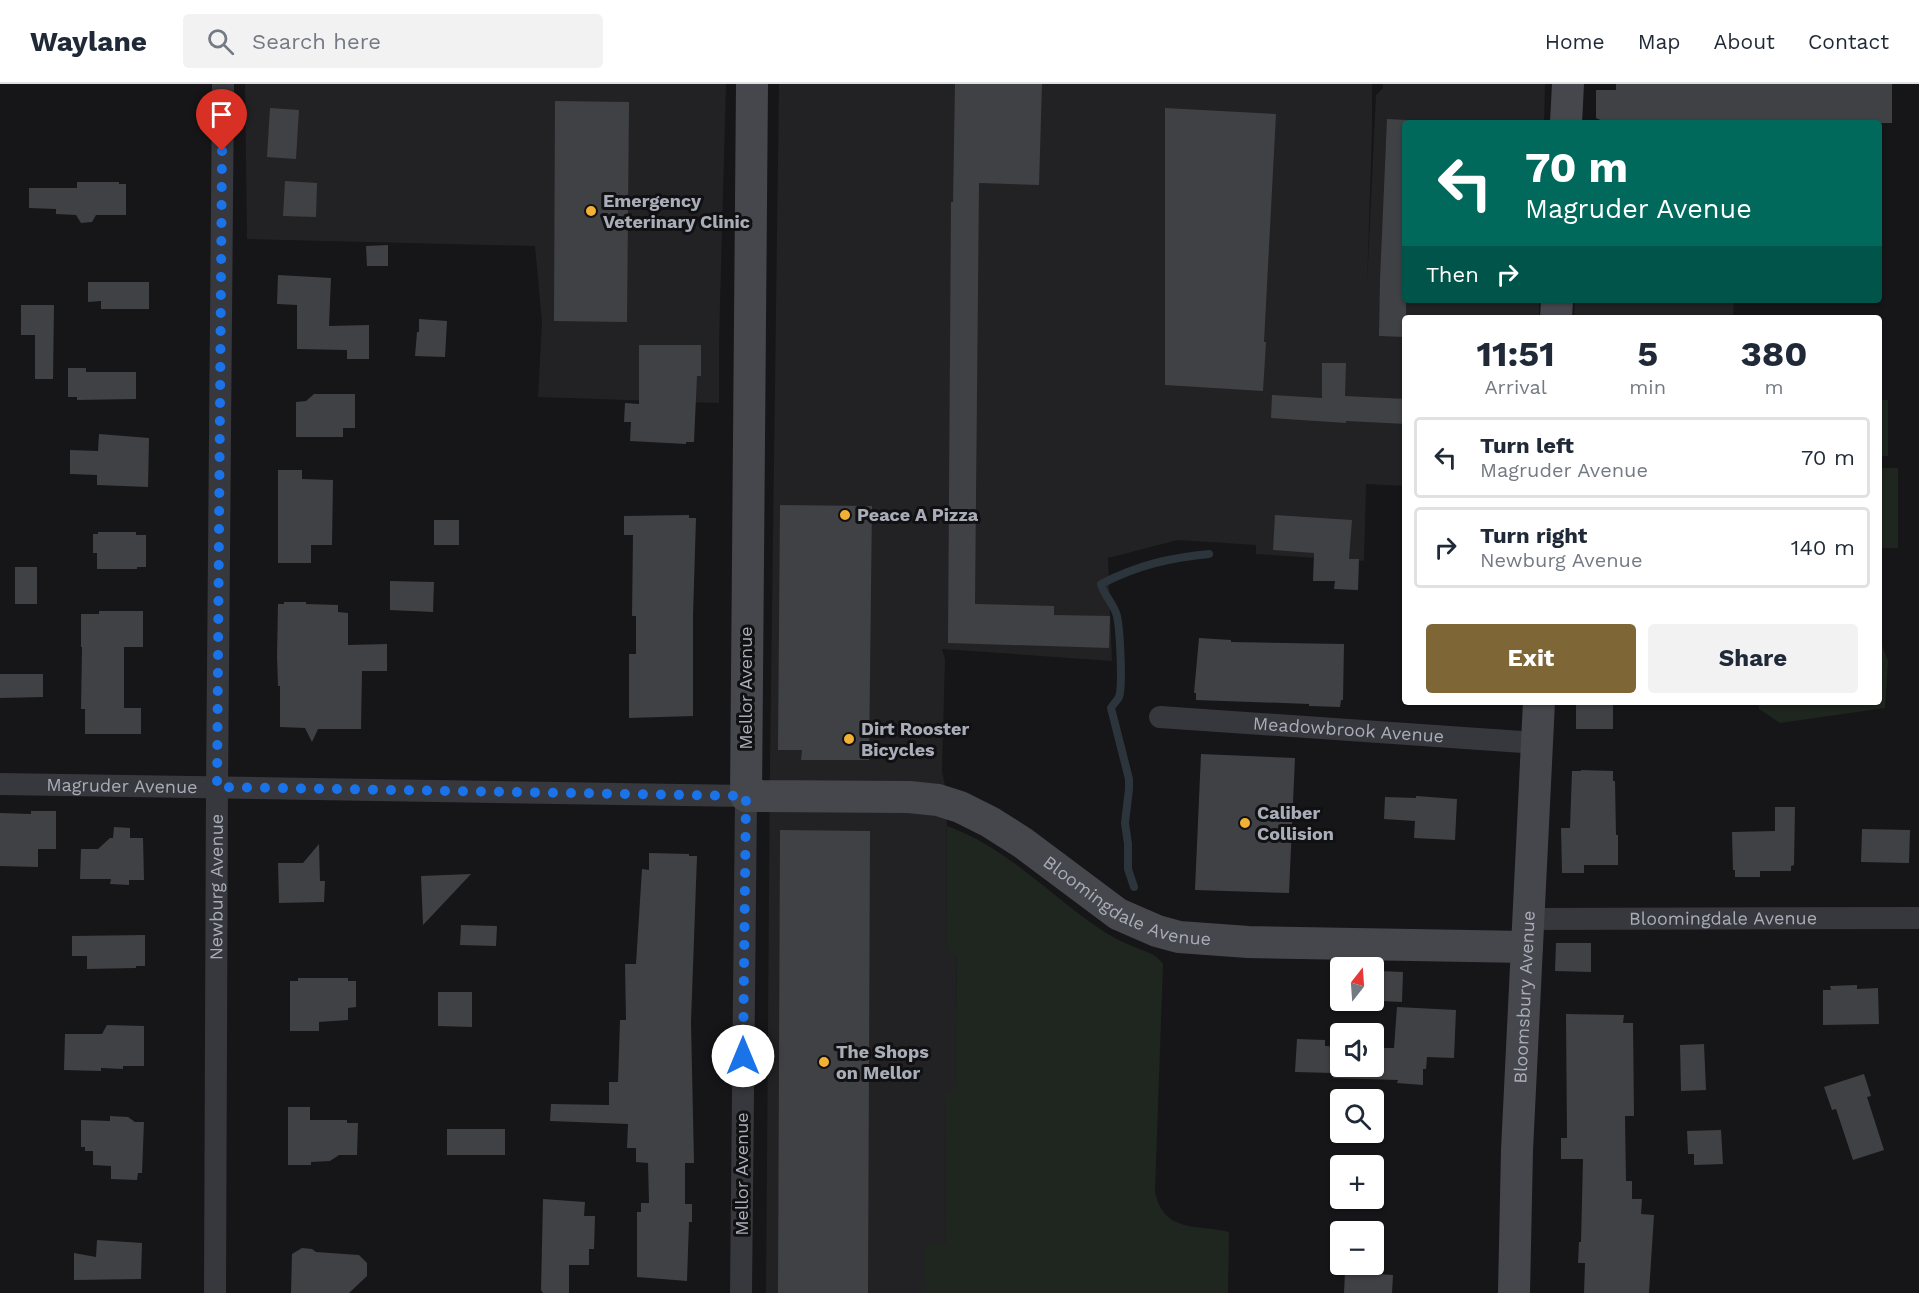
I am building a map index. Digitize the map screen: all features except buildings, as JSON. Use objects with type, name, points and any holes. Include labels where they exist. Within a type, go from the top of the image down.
[{"type":"street","name":"Newburg Avenue","points":[[215,1293],[223,84]]},
{"type":"street","name":"Mellor Avenue","points":[[741,1293],[752,84]]},
{"type":"street","points":[[1566,120],[1568,84]]},
{"type":"street","name":"Bloomsbury Avenue","points":[[1514,1293],[1516,1150],[1539,705]]},
{"type":"street","name":"Meadowbrook Avenue","points":[[1160,717],[1538,743]]},
{"type":"street","name":"Magruder Avenue","points":[[0,784],[746,796]]},
{"type":"street","name":"Bloomingdale Avenue","points":[[746,796],[909,797],[938,800],[960,807],[990,822],[1023,843],[1118,914],[1157,931],[1179,937],[1248,942],[1919,918]]},
{"type":"shaded area","points":[[245,84],[726,84],[719,403],[538,397],[542,322],[535,246],[247,239]]},
{"type":"shaded area","points":[[779,84],[1372,84],[1367,285],[1376,95],[1383,88],[1383,84],[1545,84],[1544,120],[1402,120],[1402,303],[1539,303],[1539,315],[1402,315],[1402,486],[1366,484],[1364,561],[1256,554],[1256,545],[1178,540],[1108,558],[1112,661],[942,649],[945,659],[942,771],[947,796],[946,954],[957,954],[955,1092],[945,1092],[946,1244],[925,1244],[925,1293],[766,1293]]},
{"type":"shaded area","points":[[1575,303],[1734,303],[1733,315],[1574,315]]},
{"type":"shaded area","points":[[1882,400],[1888,400],[1888,456],[1882,456]]},
{"type":"shaded area","points":[[1882,468],[1898,468],[1898,548],[1882,548]]},
{"type":"shaded area","points":[[1882,645],[1888,661],[1885,708],[1780,723],[1759,709],[1758,705],[1882,705]]},
{"type":"shaded area","points":[[947,826],[989,846],[1103,931],[1153,955],[1163,964],[1155,1191],[1159,1205],[1174,1221],[1183,1225],[1229,1232],[1228,1293],[925,1293],[925,1244],[946,1243],[945,1091],[955,1091],[957,955],[946,954]]},
{"type":"waterway","points":[[1134,887],[1128,869],[1125,823],[1129,779],[1111,708],[1120,691],[1119,629],[1116,613],[1101,584],[1154,563],[1209,554]]},
{"type":"place","name":"Emergency Veterinary Clinic","points":[[591,211]]},
{"type":"place","name":"Peace A Pizza","points":[[845,515]]},
{"type":"place","name":"Dirt Rooster Bicycles","points":[[849,739]]},
{"type":"place","name":"Caliber Collision","points":[[1245,823]]},
{"type":"place","name":"The Shops on Mellor","points":[[824,1062]]},
{"type":"route","points":[[222,151],[217,787],[746,796],[743,1056]]}]
